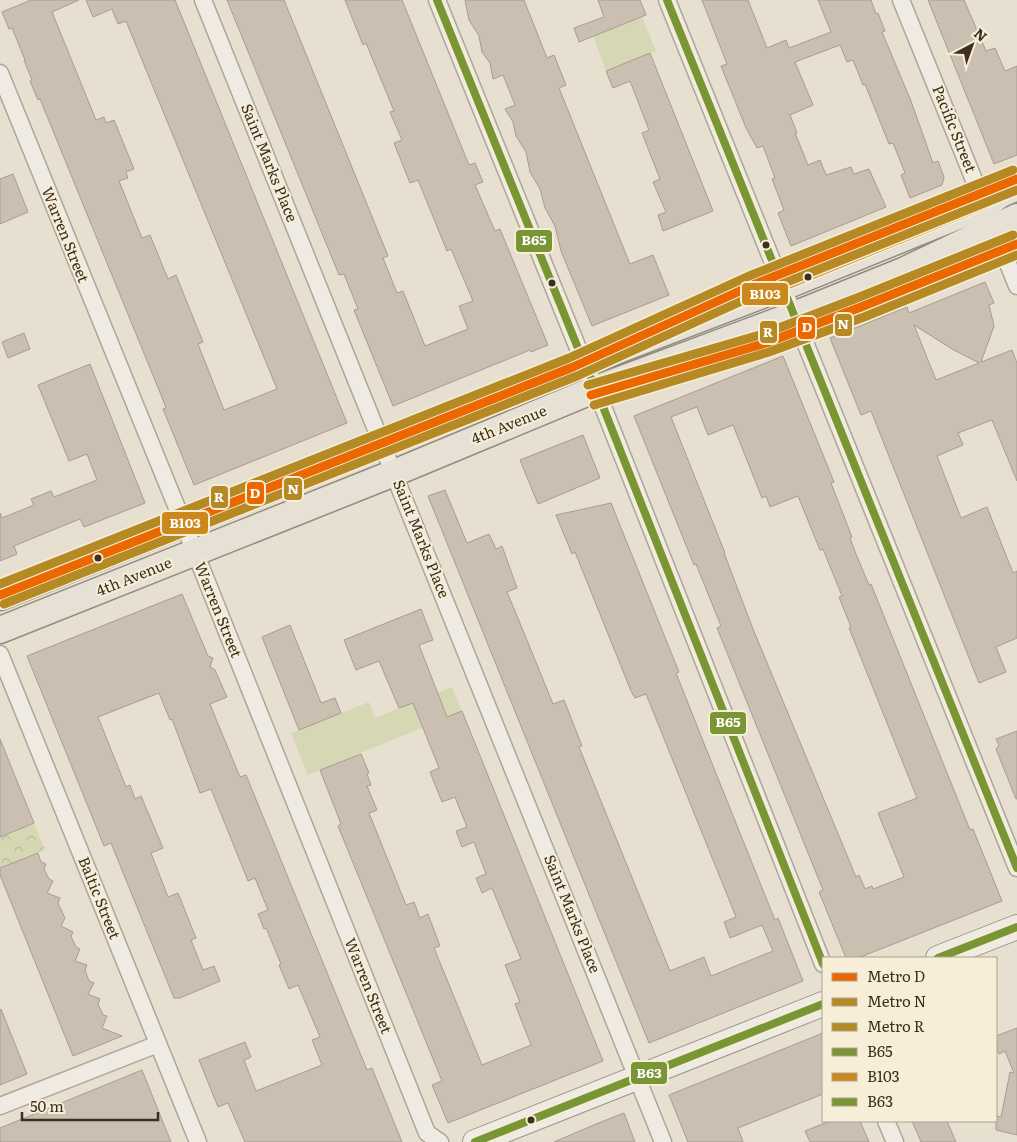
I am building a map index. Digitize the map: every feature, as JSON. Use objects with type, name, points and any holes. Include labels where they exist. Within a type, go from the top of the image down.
[{"type":"main road","name":"4th Avenue","points":[[0,597],[584,363],[783,287],[985,205],[1001,194],[1017,187]]},
{"type":"main road","name":"4th Avenue","points":[[0,630],[394,473],[596,389],[794,315],[903,271],[1006,223]]},
{"type":"street","name":"Saint Marks Place","points":[[203,0],[663,1142]]},
{"type":"street","points":[[438,0],[596,389],[822,961]]},
{"type":"street","points":[[667,0],[1017,868]]},
{"type":"street","name":"Pacific Street","points":[[901,0],[985,205],[1006,223],[1017,286]]},
{"type":"street","name":"Warren Street","points":[[0,73],[195,552],[427,1133],[440,1142]]},
{"type":"street","name":"Baltic Street","points":[[0,654],[198,1142]]},
{"type":"street","points":[[941,957],[1017,927]]},
{"type":"street","points":[[475,1142],[822,1004]]},
{"type":"street","points":[[0,1106],[158,1044]]},
{"type":"street","points":[[886,1122],[895,1142]]},
{"type":"green space","points":[[642,17],[656,51],[606,71],[593,36]]},
{"type":"green space","points":[[452,687],[462,711],[308,775],[291,733],[369,702],[375,718]]},
{"type":"green space","points":[[34,823],[45,850],[0,868],[0,837]]},
{"type":"building","points":[[31,0],[79,0],[52,12],[96,120],[104,117],[106,123],[114,120],[134,169],[126,172],[128,178],[119,181],[142,238],[150,235],[168,279],[176,275],[203,342],[198,344],[224,410],[277,389],[126,21],[118,24],[112,9],[93,17],[86,0],[175,0],[347,423],[194,485],[163,409],[166,408],[161,395],[40,99],[38,100],[30,81],[32,80],[12,28],[9,29],[2,12]]},
{"type":"building","points":[[227,0],[284,0],[388,256],[383,258],[397,293],[403,291],[425,346],[468,329],[459,306],[473,301],[451,249],[447,251],[418,180],[410,183],[394,143],[402,140],[390,112],[394,111],[366,43],[363,45],[345,0],[402,0],[469,165],[475,163],[483,182],[475,185],[495,231],[500,229],[548,345],[531,352],[530,350],[393,406],[354,310],[358,309],[344,274],[339,275]]},
{"type":"building","points":[[465,0],[524,0],[547,58],[554,55],[566,85],[559,88],[630,264],[653,255],[669,295],[592,326],[561,251],[555,226],[545,208],[540,189],[530,172],[526,152],[516,136],[513,122],[505,109],[515,105],[503,75],[493,79],[490,63],[482,52],[479,36],[469,20]]},
{"type":"building","points":[[598,0],[640,0],[646,15],[579,42],[574,28],[604,17]]},
{"type":"building","points":[[702,0],[748,0],[767,48],[786,40],[789,48],[831,32],[818,0],[871,0],[885,31],[882,32],[911,101],[933,163],[938,161],[944,177],[942,185],[910,198],[901,175],[905,173],[893,143],[889,144],[865,84],[863,85],[853,60],[847,62],[840,45],[795,62],[813,105],[790,115],[808,165],[820,160],[826,175],[851,167],[854,174],[869,169],[886,207],[791,246],[778,213],[784,210],[772,179],[775,178],[763,146],[757,148],[746,128],[721,66],[727,64]]},
{"type":"building","points":[[928,0],[964,0],[986,51],[995,48],[1005,71],[1017,66],[1017,155],[994,164]]},
{"type":"building","points":[[650,53],[713,211],[663,231],[658,215],[666,212],[653,182],[660,179],[642,133],[649,130],[630,81],[613,88],[606,71]]},
{"type":"building","points":[[13,174],[28,212],[0,224],[0,179]]},
{"type":"building","points":[[985,282],[994,303],[989,305],[994,326],[981,362],[1012,350],[1017,363],[1017,481],[992,420],[958,433],[963,445],[937,456],[961,518],[987,507],[1013,573],[1017,571],[1017,638],[996,647],[1006,672],[979,683],[871,411],[861,415],[830,338],[907,307],[909,313]],"holes":[[[914,325],[952,349],[979,363],[936,380]]]},
{"type":"building","points":[[24,333],[30,349],[8,358],[2,342]]},
{"type":"building","points":[[783,356],[834,482],[831,483],[852,537],[850,538],[856,554],[869,585],[871,584],[970,830],[973,829],[1002,901],[861,957],[846,957],[819,892],[823,890],[717,628],[721,626],[696,564],[694,565],[634,416]],"holes":[[[697,407],[708,435],[733,425],[762,498],[766,496],[770,507],[798,496],[820,550],[823,549],[842,596],[839,597],[851,627],[849,628],[917,798],[878,813],[904,877],[873,889],[872,886],[865,889],[859,875],[856,877],[753,629],[671,417]]]},
{"type":"building","points":[[90,364],[145,503],[84,527],[80,519],[14,546],[17,554],[0,561],[0,513],[2,518],[34,505],[31,499],[51,491],[54,497],[97,480],[87,454],[69,461],[38,385]]},
{"type":"building","points":[[583,435],[600,478],[538,504],[520,460]]},
{"type":"building","points":[[445,490],[467,543],[489,534],[496,549],[502,546],[517,588],[507,592],[553,704],[564,700],[582,746],[579,747],[670,971],[704,957],[711,976],[773,951],[762,925],[730,938],[724,922],[736,917],[646,694],[635,698],[631,691],[575,552],[572,554],[556,515],[611,503],[679,672],[676,673],[707,751],[775,920],[778,918],[803,981],[649,1043],[428,496]]},
{"type":"building","points":[[182,594],[208,656],[213,658],[210,667],[215,670],[227,697],[210,704],[216,719],[240,777],[246,775],[367,1070],[372,1068],[402,1142],[245,1142],[228,1103],[218,1107],[199,1060],[245,1042],[251,1057],[244,1060],[256,1091],[322,1065],[312,1040],[320,1037],[298,985],[289,989],[279,965],[281,964],[258,914],[268,910],[255,878],[248,881],[211,789],[200,793],[172,719],[170,720],[159,693],[98,717],[126,787],[130,785],[135,799],[141,796],[163,848],[151,853],[168,897],[178,893],[196,938],[191,940],[203,970],[214,966],[220,981],[180,998],[174,998],[111,843],[104,846],[27,656]]},
{"type":"building","points":[[421,609],[433,640],[419,645],[447,717],[462,711],[603,1061],[448,1123],[432,1085],[442,1081],[338,826],[341,824],[320,770],[361,754],[369,773],[367,774],[371,785],[367,786],[377,810],[369,813],[406,905],[414,902],[420,918],[428,914],[440,946],[434,948],[482,1065],[531,1045],[515,1004],[520,1002],[505,965],[521,959],[492,888],[482,893],[476,878],[486,874],[474,842],[462,847],[456,831],[467,827],[455,797],[442,802],[430,772],[439,768],[413,703],[399,708],[379,661],[356,670],[344,640]]},
{"type":"building","points":[[290,625],[321,703],[335,698],[341,713],[299,730],[262,637]]},
{"type":"building","points":[[1017,731],[1016,799],[996,749],[999,745],[996,739]]},
{"type":"building","points":[[0,739],[34,823],[0,837]]},
{"type":"building","points":[[38,853],[41,862],[46,864],[44,869],[49,879],[53,881],[47,893],[60,898],[58,903],[65,918],[61,926],[73,932],[71,936],[76,947],[80,949],[75,961],[87,965],[85,970],[89,981],[94,983],[88,994],[100,999],[98,1004],[103,1015],[107,1016],[102,1028],[122,1036],[73,1056],[0,875],[0,868]]},
{"type":"building","points":[[0,1010],[27,1074],[0,1085]]},
{"type":"building","points":[[1017,1028],[1017,1135],[996,1130],[997,1116],[1001,1117],[1010,1072],[1014,1073],[1005,1051],[999,1054],[997,1036]]},
{"type":"building","points":[[822,1033],[822,1094],[738,1128],[743,1142],[688,1142],[669,1095]]},
{"type":"building","points":[[142,1070],[171,1142],[0,1142],[0,1128]]},
{"type":"building","points":[[624,1113],[635,1142],[554,1142],[596,1124]]},
{"type":"building","points":[[828,1122],[860,1122],[869,1142],[810,1142],[805,1131]]},
{"type":"building","points":[[912,1122],[947,1122],[956,1142],[921,1142]]},
{"type":"metro line","name":"R","points":[[0,584],[569,358],[749,276],[1013,170]]},
{"type":"metro line","name":"D","points":[[0,595],[573,367],[753,285],[1017,179]]},
{"type":"metro line","name":"N","points":[[4,604],[577,376],[757,294],[1017,190]]},
{"type":"metro line","name":"R","points":[[588,385],[763,334],[1013,235]]},
{"type":"metro line","name":"D","points":[[591,395],[766,343],[1017,244]]},
{"type":"metro line","name":"N","points":[[594,405],[769,352],[864,317],[1017,255]]},
{"type":"transit line","name":"B65","points":[[437,0],[596,389],[822,961]]},
{"type":"transit line","name":"B65","points":[[667,0],[1017,868]]},
{"type":"transit line","name":"B103","points":[[0,597],[584,363],[783,287],[985,205],[1001,194],[1017,187]]},
{"type":"transit line","name":"B63","points":[[941,957],[1017,927]]},
{"type":"transit line","name":"B63","points":[[475,1142],[822,1004]]}]
